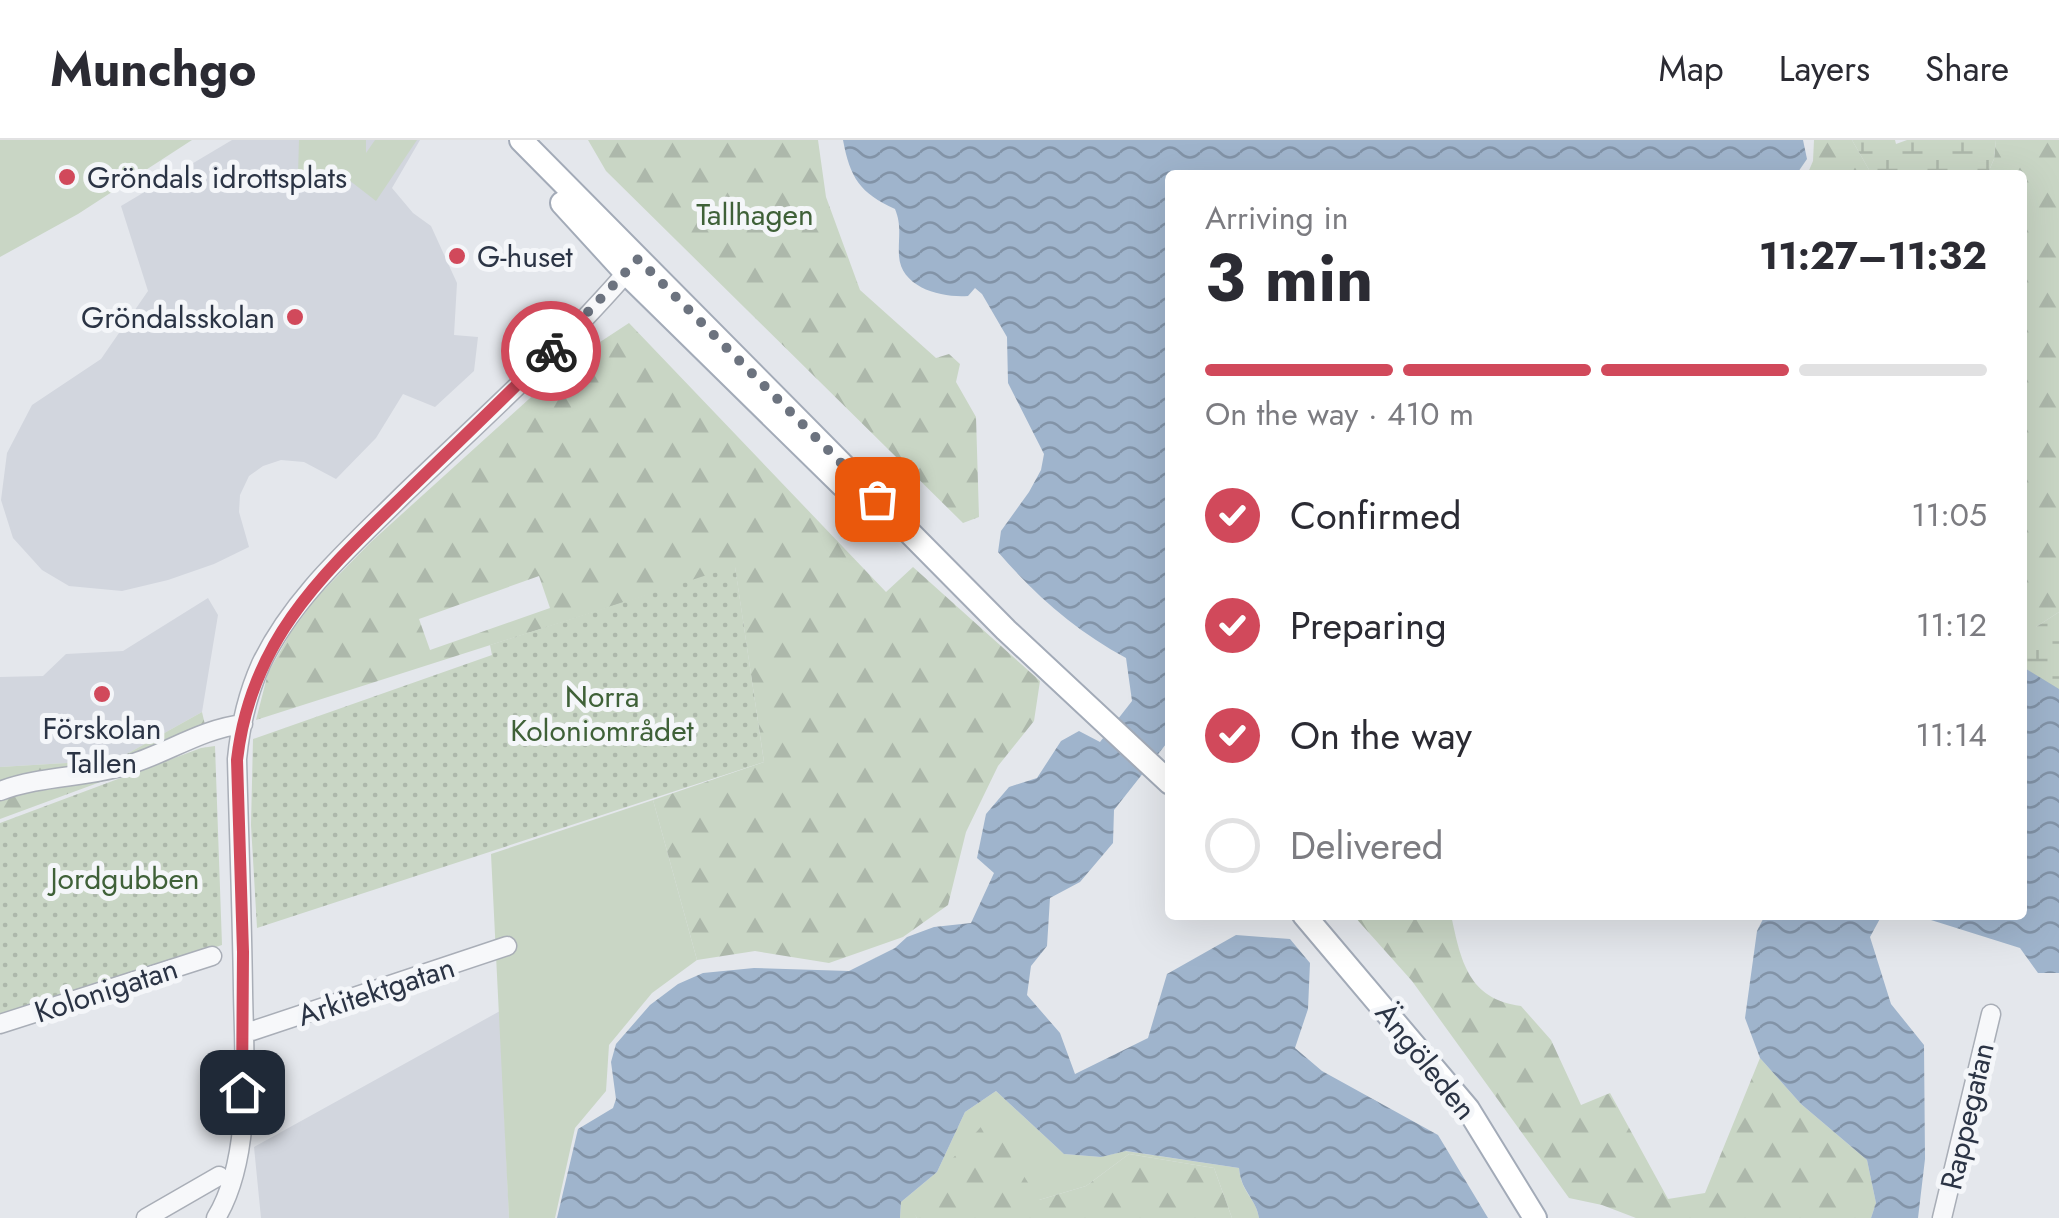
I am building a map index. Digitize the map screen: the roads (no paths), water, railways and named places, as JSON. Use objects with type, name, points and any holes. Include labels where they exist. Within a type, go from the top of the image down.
[{"type":"main road","points":[[503,140],[1006,630],[1165,778]]},
{"type":"main road","points":[[521,140],[632,266]]},
{"type":"main road","name":"Ängöleden","points":[[1308,920],[1468,1109],[1535,1218]]},
{"type":"street","points":[[217,1217],[238,1155],[244,1031],[237,760],[242,724],[260,666],[290,614],[336,560],[588,315],[632,266]]},
{"type":"street","points":[[0,791],[19,784],[130,765],[224,726],[242,724]]},
{"type":"street","name":"Arkitektgatan","points":[[244,1031],[507,946]]},
{"type":"street","name":"Kolonigatan","points":[[0,1024],[212,956]]},
{"type":"street","name":"Rappegatan","points":[[1942,1218],[1991,1014]]},
{"type":"street","points":[[146,1218],[219,1176]]},
{"type":"water","points":[[843,140],[1803,140],[1807,159],[1799,170],[1165,170],[1165,745],[1114,810],[1113,843],[1080,882],[1050,898],[1047,946],[1031,966],[1027,995],[1060,1033],[1075,1074],[1148,1038],[1167,974],[1236,935],[1290,939],[1310,963],[1308,1009],[1295,1048],[1322,1071],[1438,1135],[1488,1218],[1259,1218],[1239,1168],[1126,1151],[1101,1157],[1064,1154],[996,1091],[965,1112],[937,1172],[901,1202],[900,1218],[557,1218],[578,1129],[613,1108],[616,1099],[611,1062],[616,1044],[650,1005],[678,984],[703,973],[754,968],[849,971],[895,948],[907,937],[934,927],[971,923],[994,873],[977,858],[986,814],[1009,787],[1037,778],[1061,741],[1079,731],[1100,742],[1132,701],[1126,658],[1057,611],[998,552],[1001,531],[1029,492],[1041,470],[1044,454],[1008,383],[1007,337],[975,288],[968,296],[935,293],[907,276],[899,256],[895,209],[865,190],[849,165]]},
{"type":"water","points":[[2027,669],[2059,689],[2059,973],[2038,973],[2020,948],[1931,920],[2027,920]]},
{"type":"water","points":[[1762,920],[1879,920],[1870,937],[1891,1004],[1924,1045],[1925,1159],[1918,1218],[1871,1218],[1876,1203],[1867,1160],[1801,1104],[1760,1058],[1745,1018],[1757,931]]},
{"type":"place","name":"Gröndals idrottsplats","points":[[67,177]]},
{"type":"place","name":"G-huset","points":[[457,256]]},
{"type":"place","name":"Gröndalsskolan","points":[[295,317]]},
{"type":"place","name":"Förskolan Tallen","points":[[102,694]]},
{"type":"park label","name":"Tallhagen","points":[[755,214]]},
{"type":"park label","name":"Norra Koloniområdet","points":[[602,713]]},
{"type":"park label","name":"Jordgubben","points":[[125,878]]}]
